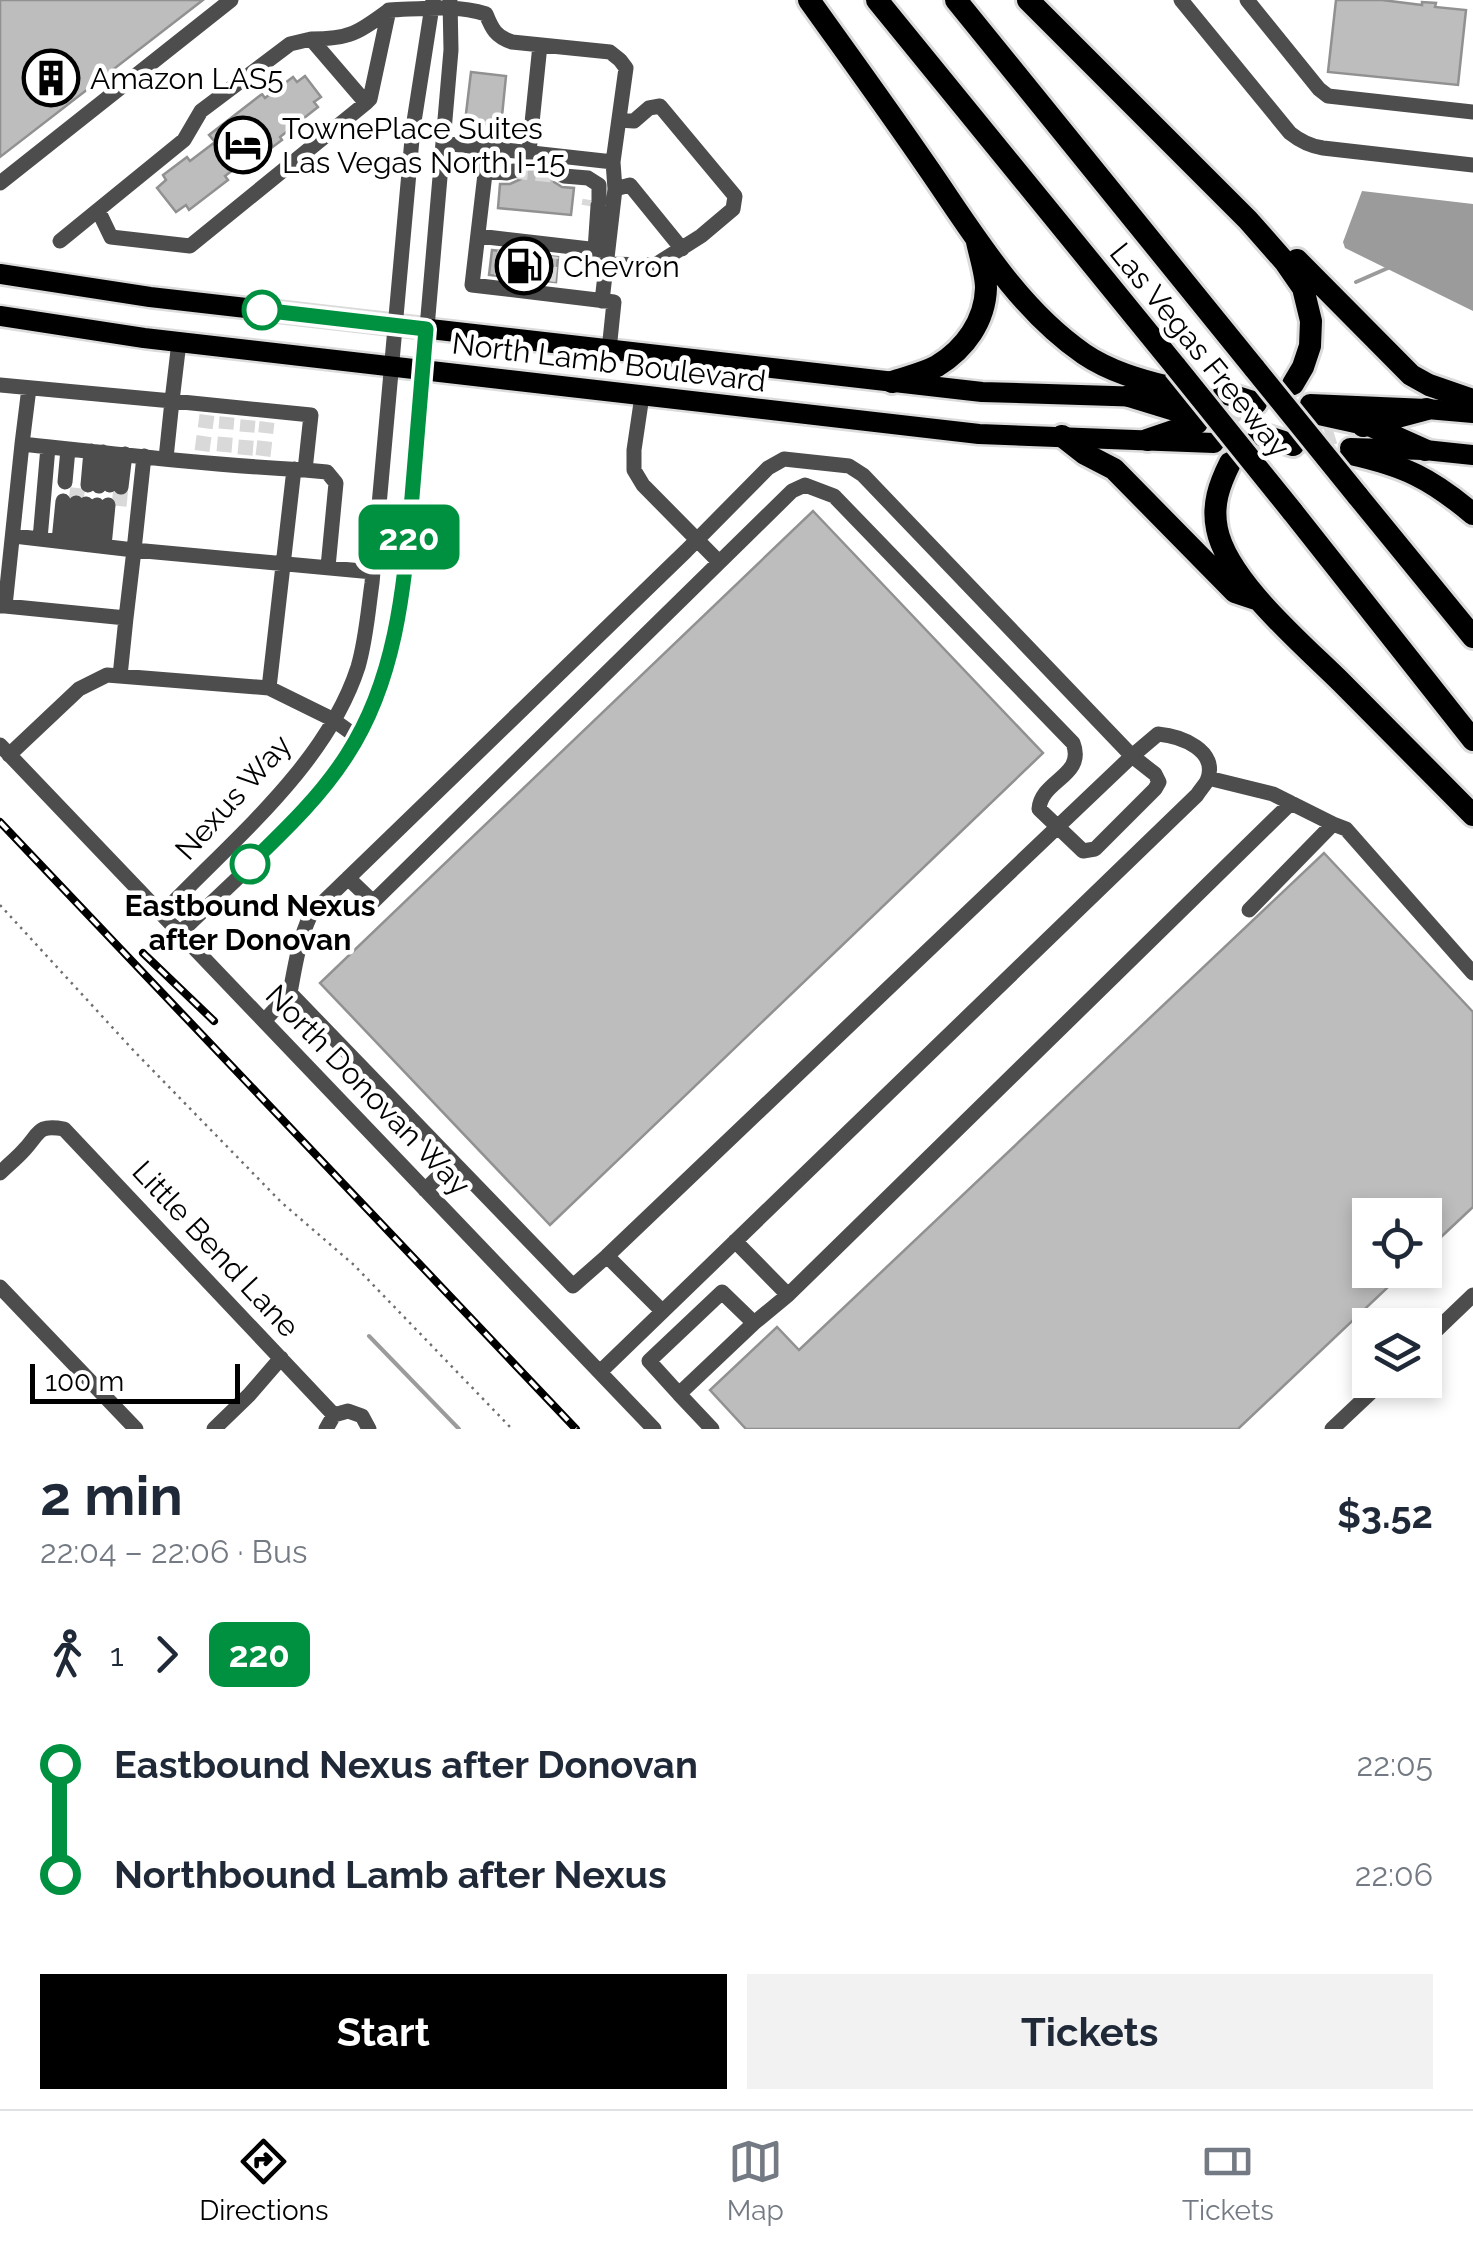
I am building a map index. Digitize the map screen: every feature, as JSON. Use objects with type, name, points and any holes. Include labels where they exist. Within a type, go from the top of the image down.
[{"type":"highway","points":[[809,0],[1025,300],[1086,356],[1182,398]]},
{"type":"highway","name":"Las Vegas Freeway","points":[[877,0],[1182,398],[1292,511],[1473,740]]},
{"type":"highway","name":"Las Vegas Freeway","points":[[956,0],[1473,637]]},
{"type":"highway","points":[[1028,0],[1248,220],[1303,288],[1311,321],[1310,346],[1293,384]]},
{"type":"highway","points":[[1248,220],[1294,257],[1412,375],[1428,385],[1473,400]]},
{"type":"highway","points":[[892,382],[935,367],[959,349],[973,332],[986,287],[977,238]]},
{"type":"highway","points":[[1129,396],[1182,398]]},
{"type":"highway","points":[[1147,440],[1182,398]]},
{"type":"highway","points":[[1315,409],[1370,424],[1425,450]]},
{"type":"highway","points":[[1344,445],[1370,424],[1427,409]]},
{"type":"highway","points":[[1062,436],[1085,454],[1114,468],[1235,592],[1258,599]]},
{"type":"highway","points":[[1344,445],[1407,469],[1473,514]]},
{"type":"highway","points":[[1230,463],[1214,506],[1217,532],[1226,556],[1258,599],[1473,815]]},
{"type":"main road","name":"North Lamb Boulevard","points":[[0,274],[150,297],[982,392],[1129,396]]},
{"type":"main road","name":"North Lamb Boulevard","points":[[0,316],[180,342],[979,434],[1214,443]]},
{"type":"main road","points":[[1315,409],[1473,413]]},
{"type":"main road","points":[[1344,445],[1473,455]]},
{"type":"street","points":[[0,183],[231,0]]},
{"type":"street","points":[[1181,0],[1298,140],[1322,148],[1473,164]]},
{"type":"street","points":[[1247,0],[1328,96],[1473,112]]},
{"type":"street","name":"Nexus Way","points":[[162,914],[301,770],[357,671],[373,572],[413,128],[433,4]]},
{"type":"street","points":[[60,241],[184,140],[201,111],[290,44],[337,39],[362,30],[389,10],[450,4],[486,14],[500,38],[610,52],[626,68],[613,162],[616,189],[598,253]]},
{"type":"street","name":"Nexus Way","points":[[180,933],[295,820],[347,756],[381,682],[396,636],[405,582],[451,50],[450,4]]},
{"type":"street","points":[[98,210],[111,237],[190,246],[370,99],[389,10]]},
{"type":"street","points":[[311,39],[366,103]]},
{"type":"street","points":[[529,152],[540,45]]},
{"type":"street","points":[[478,236],[506,245],[598,253],[655,264],[682,249],[734,209],[734,196],[660,106],[648,108],[634,121],[620,120]]},
{"type":"street","points":[[443,143],[613,162]]},
{"type":"street","points":[[488,148],[472,285],[501,282],[614,302],[609,350]]},
{"type":"street","points":[[485,171],[513,171]]},
{"type":"street","points":[[572,177],[588,182],[591,190],[602,301]]},
{"type":"street","points":[[616,189],[630,185],[682,249]]},
{"type":"street","points":[[166,458],[180,342]]},
{"type":"street","points":[[0,385],[172,401],[207,410],[311,416],[284,564],[268,688]]},
{"type":"street","points":[[29,388],[14,536],[2,606],[126,618]]},
{"type":"street","points":[[642,396],[634,470],[643,485],[719,562]]},
{"type":"street","points":[[22,444],[166,458],[202,456],[262,461],[327,472],[336,483],[328,567]]},
{"type":"street","points":[[40,539],[48,447]]},
{"type":"street","points":[[93,485],[97,451]]},
{"type":"street","points":[[93,485],[97,451]]},
{"type":"street","points":[[93,485],[97,451]]},
{"type":"street","points":[[120,676],[144,456]]},
{"type":"street","points":[[264,1021],[290,993],[302,932],[311,914],[768,468],[784,460],[849,466],[863,475],[1132,756],[1155,774],[1158,782],[1156,789],[1095,849],[1083,851],[1039,809],[1040,800],[1076,762],[1073,743],[834,496],[805,486],[792,491],[373,902],[348,878]]},
{"type":"street","points":[[88,544],[91,504]]},
{"type":"street","points":[[88,544],[91,504]]},
{"type":"street","points":[[88,544],[91,504]]},
{"type":"street","points":[[721,514],[745,538]]},
{"type":"street","points":[[14,536],[373,572]]},
{"type":"street","points":[[5,750],[79,689],[107,675],[268,688],[357,737]]},
{"type":"street","points":[[290,993],[573,1286],[1132,756],[1158,734],[1180,736],[1199,750],[1208,764],[1208,778],[1197,795],[600,1372]]},
{"type":"street","name":"North Donovan Way","points":[[5,750],[654,1429]]},
{"type":"street","points":[[1208,778],[1273,794],[1346,829],[1473,973]]},
{"type":"street","points":[[678,1394],[788,1295],[1291,803]]},
{"type":"street","points":[[1249,910],[1333,824]]},
{"type":"street","name":"Little Bend Lane","points":[[0,1173],[28,1147],[37,1132],[46,1127],[64,1129],[281,1358],[330,1422]]},
{"type":"street","points":[[425,1190],[454,1162]]},
{"type":"street","points":[[734,1241],[788,1295]]},
{"type":"street","points":[[607,1256],[662,1311]]},
{"type":"street","points":[[0,1287],[136,1429]]},
{"type":"street","points":[[712,1429],[648,1361],[722,1292],[754,1323]]},
{"type":"street","points":[[1442,1325],[1473,1295]]},
{"type":"street","points":[[214,1429],[281,1358]]},
{"type":"street","points":[[1332,1429],[1365,1398]]},
{"type":"street","points":[[330,1422],[341,1412],[355,1412],[369,1429]]},
{"type":"path","points":[[0,905],[134,1051],[268,1188],[354,1265],[512,1429]]},
{"type":"shaded area","points":[[1362,191],[1473,204],[1473,311],[1345,248],[1343,242]]},
{"type":"building","name":"Amazon LAS5","points":[[0,0],[203,0],[0,157]]},
{"type":"building","points":[[1336,0],[1436,3],[1435,7],[1466,10],[1458,85],[1328,72]]},
{"type":"building","points":[[471,72],[506,76],[501,126],[465,122]]},
{"type":"building","name":"TownePlace Suites Las Vegas North I-15","points":[[305,76],[321,97],[314,102],[318,107],[266,152],[263,147],[225,176],[228,180],[189,210],[186,205],[176,212],[157,188],[166,180],[163,175],[215,142],[209,135],[262,94],[265,98],[293,77],[297,82]]},
{"type":"building","points":[[522,165],[557,167],[554,182],[574,188],[571,215],[498,208],[500,184],[521,179]]},
{"type":"building","name":"Chevron","points":[[492,250],[558,257],[556,282],[489,275]]},
{"type":"building","points":[[813,511],[1043,753],[550,1225],[320,983]]},
{"type":"building","points":[[1324,853],[1473,1012],[1473,1207],[1442,1236],[1442,1198],[1352,1198],[1352,1288],[1387,1288],[1366,1308],[1352,1308],[1352,1321],[1238,1429],[746,1429],[710,1390],[777,1327],[799,1350]]},
{"type":"waterway","points":[[1356,282],[1388,268]]},
{"type":"waterway","points":[[369,1336],[459,1429]]},
{"type":"tunnel","points":[[513,171],[564,176]]},
{"type":"tunnel","points":[[589,206],[590,200]]},
{"type":"tunnel","points":[[502,276],[505,251]]},
{"type":"tunnel","points":[[525,279],[528,253]]},
{"type":"tunnel","points":[[548,281],[551,256]]},
{"type":"tunnel","points":[[1199,422],[1239,410]]},
{"type":"tunnel","points":[[202,451],[207,415]]},
{"type":"tunnel","points":[[224,452],[227,417]]},
{"type":"tunnel","points":[[245,455],[248,420]]},
{"type":"tunnel","points":[[263,456],[267,422]]},
{"type":"tunnel","points":[[1294,445],[1334,433]]},
{"type":"tunnel","points":[[76,503],[78,484]]},
{"type":"tunnel","points":[[119,506],[121,487]]},
{"type":"railway","points":[[0,822],[576,1429]]},
{"type":"railway","points":[[143,953],[214,1021]]},
{"type":"bus line","name":"220","points":[[250,864],[295,820],[347,756],[381,682],[396,636],[405,582],[426,329],[262,310]]},
{"type":"place","name":"Amazon LAS5","points":[[51,78]]},
{"type":"place","name":"TownePlace Suites Las Vegas North I-15","points":[[243,145]]},
{"type":"place","name":"Chevron","points":[[524,266]]},
{"type":"place","name":"Eastbound Nexus after Donovan","points":[[250,864]]}]
